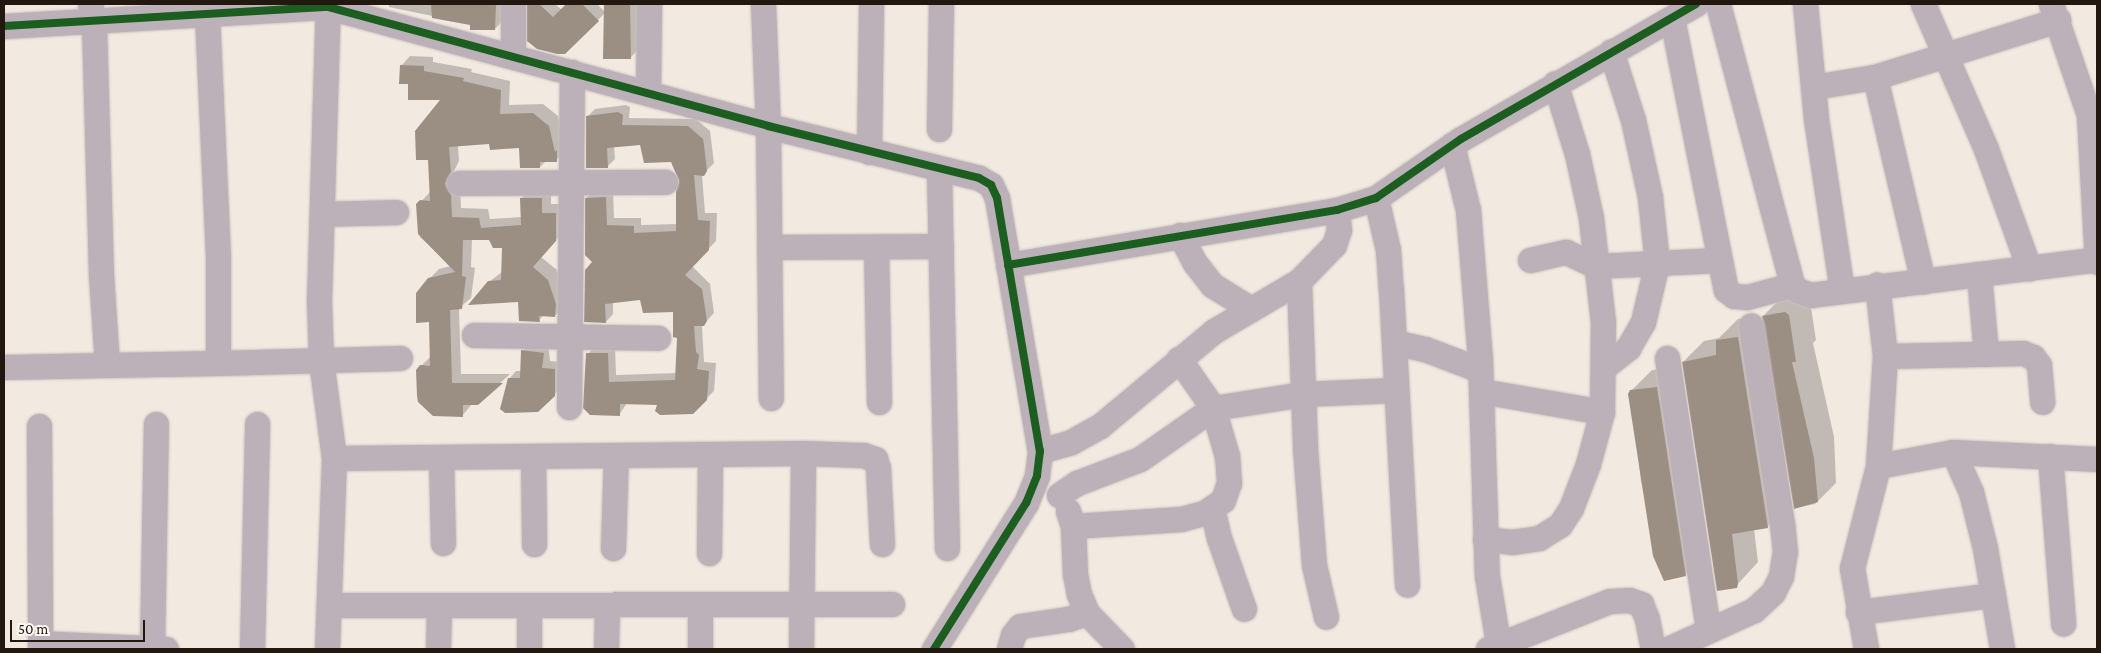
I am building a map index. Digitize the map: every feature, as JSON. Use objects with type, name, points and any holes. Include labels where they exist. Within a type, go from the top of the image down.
[{"type":"street","points":[[513,4],[513,56]]},
{"type":"street","points":[[648,92],[649,4]]},
{"type":"street","points":[[763,4],[768,126],[771,398]]},
{"type":"street","points":[[870,152],[871,4]]},
{"type":"street","points":[[940,4],[940,128]]},
{"type":"street","points":[[1008,265],[1337,210],[1376,198],[1452,145],[1555,83],[1696,4]]},
{"type":"street","points":[[1718,4],[1792,286],[1803,294],[2097,260],[2089,116],[2054,12],[1946,56],[1875,77],[1813,87]]},
{"type":"street","points":[[1805,4],[1813,87],[1842,290]]},
{"type":"street","points":[[1923,4],[2007,203],[2029,268]]},
{"type":"street","points":[[327,649],[334,458],[320,361],[328,5]]},
{"type":"street","points":[[4,26],[92,12],[207,14],[328,5],[768,126],[939,170],[978,178],[991,185],[997,198],[1040,452],[1037,476],[1026,503],[934,649]]},
{"type":"street","points":[[92,12],[101,275],[107,365]]},
{"type":"street","points":[[207,14],[218,257],[218,363]]},
{"type":"street","points":[[1672,18],[1726,290],[1734,296],[1747,297],[1792,286]]},
{"type":"street","points":[[1604,367],[1628,348],[1643,322],[1657,263],[1650,197],[1632,120],[1611,51]]},
{"type":"street","points":[[568,407],[572,72]]},
{"type":"street","points":[[1875,77],[1923,281]]},
{"type":"street","points":[[1485,539],[1512,542],[1539,538],[1560,525],[1572,508],[1585,473],[1602,412],[1604,367],[1591,218],[1577,154],[1555,83]]},
{"type":"street","points":[[1452,145],[1468,210],[1480,380],[1487,576],[1495,649],[1610,601],[1629,600],[1640,604],[1647,618],[1653,649]]},
{"type":"street","points":[[939,170],[947,548]]},
{"type":"street","points":[[459,183],[570,180],[665,182]]},
{"type":"street","points":[[1376,198],[1388,250],[1407,586]]},
{"type":"street","points":[[1040,452],[1071,442],[1100,426],[1214,331],[1299,281],[1334,245],[1339,230],[1337,210]]},
{"type":"street","points":[[322,214],[396,212]]},
{"type":"street","points":[[1180,236],[1194,263],[1212,285],[1251,309]]},
{"type":"street","points":[[770,247],[941,246]]},
{"type":"street","points":[[876,247],[879,402]]},
{"type":"street","points":[[1530,260],[1566,252],[1596,266],[1719,260]]},
{"type":"street","points":[[1979,274],[1986,354]]},
{"type":"street","points":[[1299,281],[1303,394],[1314,565],[1326,616]]},
{"type":"street","points":[[1866,649],[1858,612],[1852,568],[1878,466],[1885,356],[1877,284]]},
{"type":"street","points":[[1668,649],[1708,629],[1754,610],[1773,592],[1781,576],[1785,552],[1750,325]]},
{"type":"street","points":[[474,336],[658,338]]},
{"type":"street","points":[[1394,342],[1425,349],[1480,380],[1602,412]]},
{"type":"street","points":[[1885,356],[2022,353],[2033,357],[2039,365],[2042,402]]},
{"type":"street","points":[[4,367],[400,358]]},
{"type":"street","points":[[1667,358],[1708,629]]},
{"type":"street","points":[[1072,526],[1181,519],[1204,513],[1223,500],[1229,483],[1227,456],[1214,408],[1180,359]]},
{"type":"street","points":[[1059,495],[1077,483],[1140,459],[1214,408],[1303,394],[1395,390]]},
{"type":"street","points":[[152,649],[156,424]]},
{"type":"street","points":[[252,649],[257,424]]},
{"type":"street","points":[[39,426],[40,646],[166,649]]},
{"type":"street","points":[[1878,466],[1953,452],[2097,459]]},
{"type":"street","points":[[1953,452],[1972,492],[2002,649]]},
{"type":"street","points":[[334,458],[803,453],[863,455],[875,459],[878,468],[882,544]]},
{"type":"street","points":[[801,649],[803,453]]},
{"type":"street","points":[[709,553],[710,454]]},
{"type":"street","points":[[613,548],[616,455]]},
{"type":"street","points":[[534,456],[534,544]]},
{"type":"street","points":[[2050,456],[2063,623]]},
{"type":"street","points":[[441,457],[442,543]]},
{"type":"street","points":[[1037,476],[1059,495],[1072,526],[1075,574],[1087,612],[1122,649]]},
{"type":"street","points":[[1212,508],[1219,538],[1244,609]]},
{"type":"street","points":[[1858,612],[1993,595]]},
{"type":"street","points":[[329,605],[892,604]]},
{"type":"street","points":[[529,605],[529,649]]},
{"type":"street","points":[[606,649],[607,605]]},
{"type":"street","points":[[700,605],[700,649]]},
{"type":"street","points":[[438,649],[439,606]]},
{"type":"street","points":[[1009,649],[1013,635],[1020,626],[1068,619],[1087,612]]},
{"type":"building","points":[[431,4],[496,4],[495,30],[470,30],[470,25],[432,18]]},
{"type":"building","points":[[527,4],[539,4],[553,17],[566,4],[582,4],[599,21],[565,54],[557,54],[537,49],[527,41]]},
{"type":"building","points":[[604,4],[630,4],[631,59],[603,59]]},
{"type":"building","points":[[400,65],[424,66],[424,71],[464,78],[463,81],[501,90],[500,114],[533,113],[549,126],[555,152],[557,150],[557,162],[540,162],[540,168],[520,168],[519,148],[490,150],[489,144],[449,147],[451,172],[445,184],[451,195],[452,217],[479,218],[481,228],[521,225],[520,198],[542,198],[542,213],[556,213],[556,241],[533,267],[548,280],[556,304],[555,317],[539,316],[540,322],[519,321],[518,302],[468,305],[488,281],[501,280],[502,248],[493,248],[489,240],[463,240],[462,276],[466,277],[462,309],[450,310],[452,383],[503,383],[478,405],[463,405],[463,417],[433,416],[418,402],[416,370],[420,365],[430,366],[429,322],[416,323],[416,293],[428,278],[455,272],[418,234],[416,204],[420,200],[430,201],[428,160],[416,160],[415,131],[440,100],[408,100],[408,84],[399,84]]},
{"type":"building","points":[[618,112],[623,115],[622,125],[688,126],[703,139],[707,171],[704,176],[694,175],[698,220],[710,221],[709,250],[685,275],[702,289],[707,321],[704,326],[694,326],[696,352],[699,355],[697,369],[709,371],[707,400],[693,414],[660,415],[655,411],[657,405],[620,404],[620,416],[590,415],[583,408],[586,353],[608,353],[609,382],[675,380],[677,338],[673,337],[673,312],[643,313],[640,300],[605,304],[606,323],[584,322],[585,270],[592,262],[585,255],[585,198],[606,197],[607,225],[634,226],[634,233],[676,231],[676,191],[679,181],[671,162],[644,163],[640,145],[607,148],[608,168],[586,168],[586,116]]},
{"type":"building","points":[[1785,312],[1789,315],[1796,362],[1792,362],[1814,458],[1818,502],[1794,509],[1762,316]]},
{"type":"building","points":[[1738,337],[1768,528],[1732,534],[1737,588],[1717,591],[1682,362],[1716,355],[1716,340]]},
{"type":"building","points":[[521,350],[544,353],[542,368],[555,369],[555,396],[538,412],[505,413],[500,409],[508,378],[520,378]]},
{"type":"building","points":[[1657,387],[1686,576],[1664,581],[1653,556],[1628,394],[1630,390]]},
{"type":"cycle path","points":[[1008,265],[1337,210],[1376,198],[1461,139],[1696,4]]},
{"type":"cycle path","points":[[4,26],[328,7],[768,126],[979,178],[991,185],[997,198],[1040,451],[1037,476],[1026,503],[934,649]]}]
